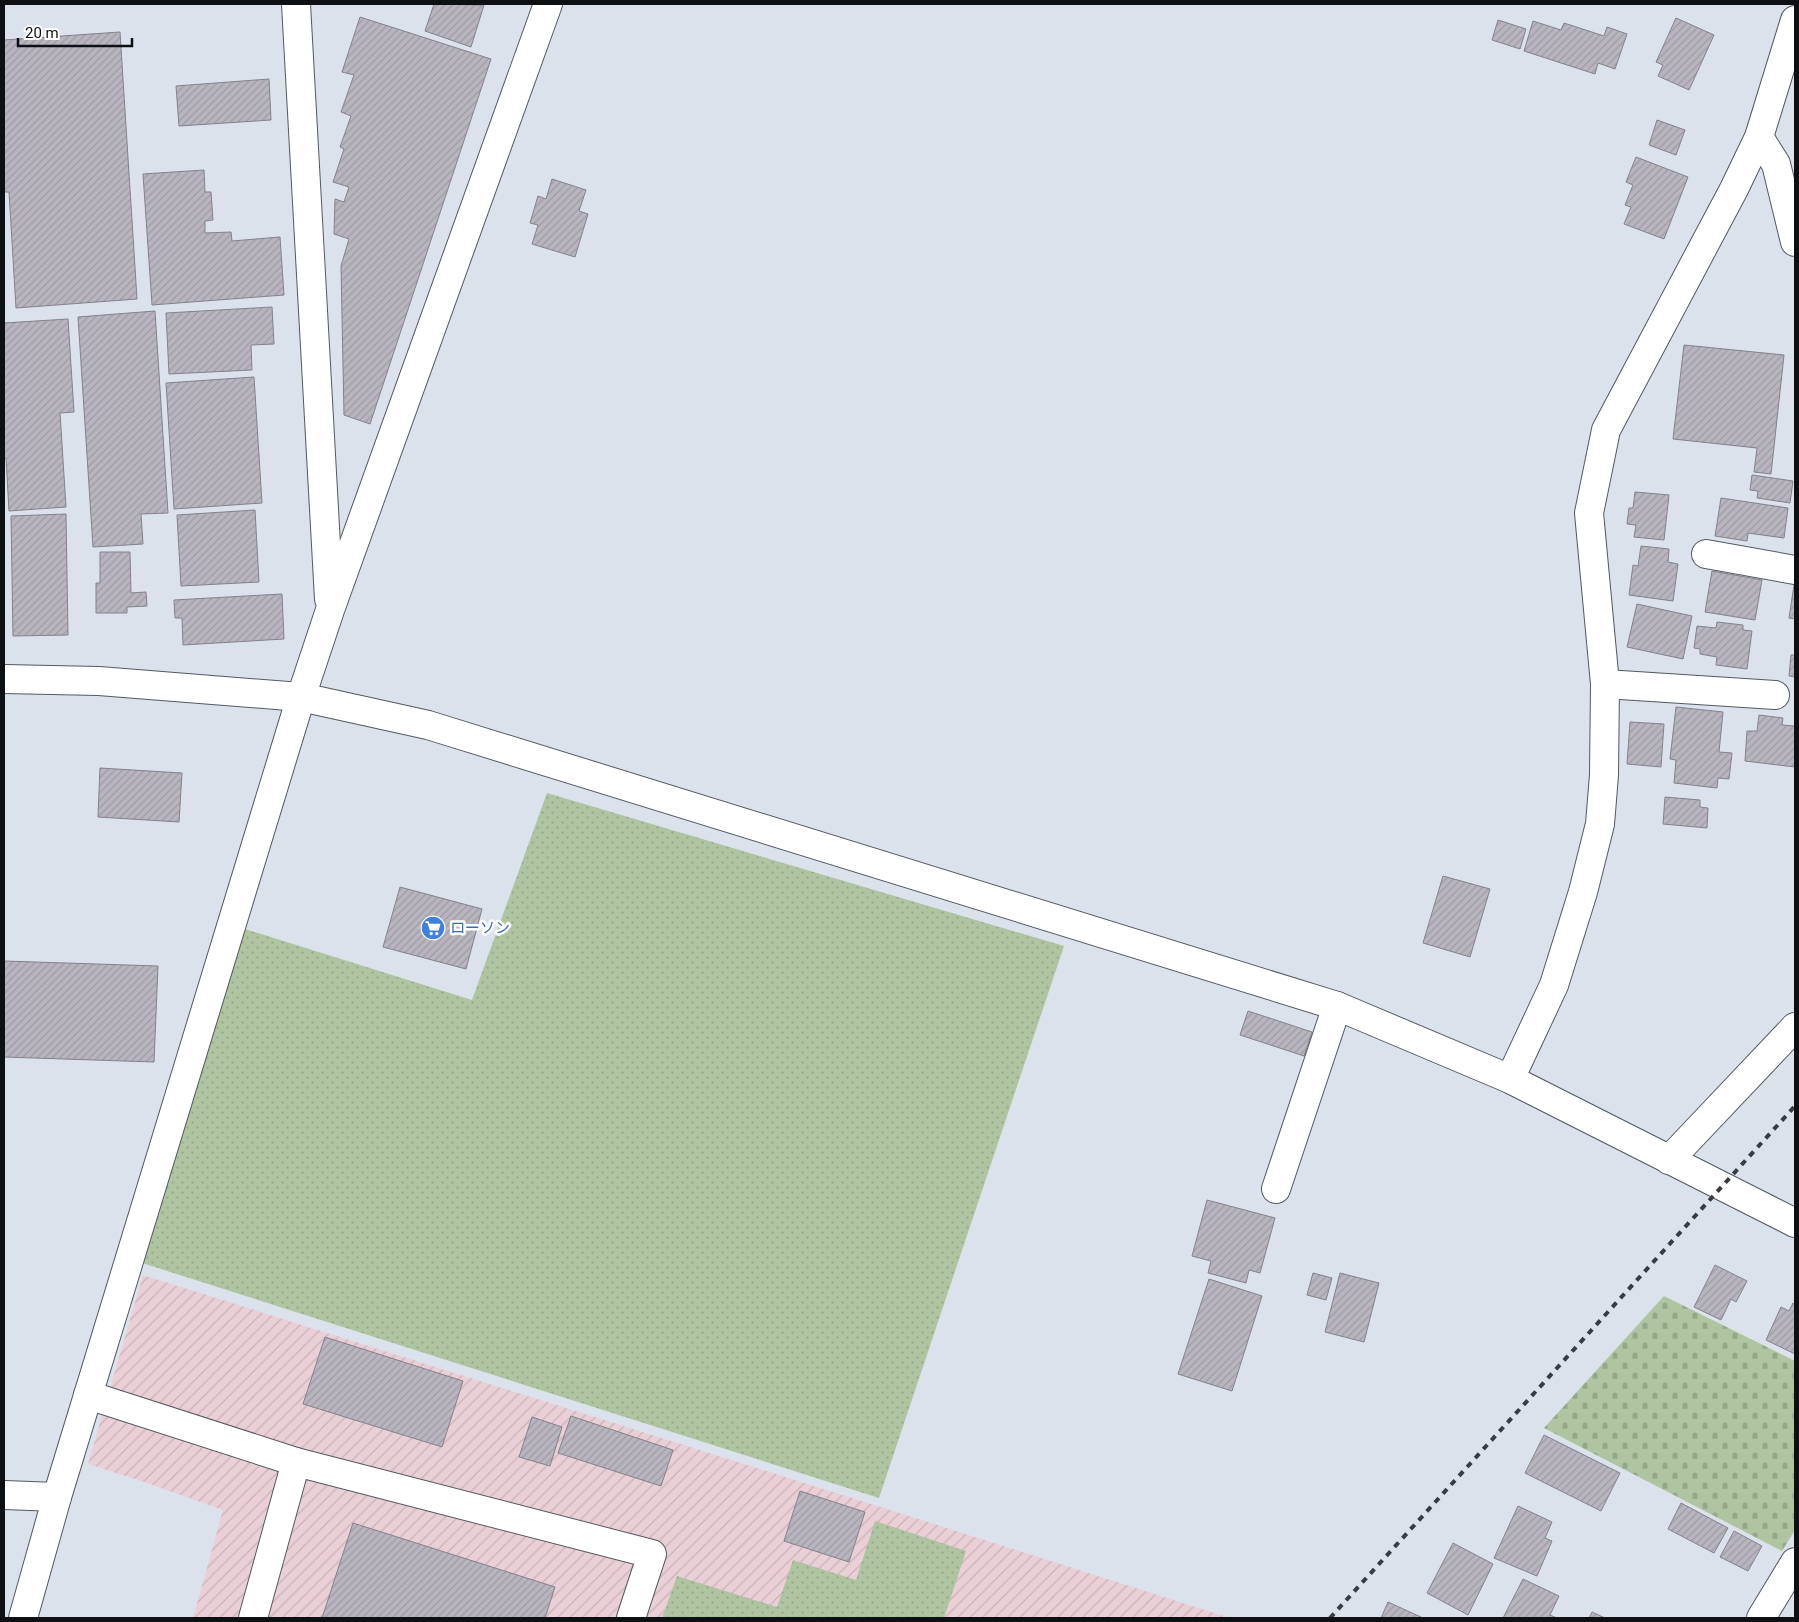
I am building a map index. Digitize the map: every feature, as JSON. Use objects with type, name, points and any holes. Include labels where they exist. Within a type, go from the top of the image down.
[{"type":"street","points":[[296,4],[330,610]]},
{"type":"street","points":[[23,1618],[57,1497],[301,697],[330,610],[548,4]]},
{"type":"street","points":[[1510,1079],[1554,985],[1583,892],[1600,824],[1604,775],[1605,684],[1589,513],[1606,430],[1734,189],[1759,138],[1795,20]]},
{"type":"street","points":[[1759,138],[1776,164],[1795,242]]},
{"type":"street","points":[[1706,554],[1795,570]]},
{"type":"street","points":[[4,679],[98,681],[301,697],[428,725],[1337,1006],[1510,1079],[1795,1223]]},
{"type":"street","points":[[1605,684],[1775,695]]},
{"type":"street","points":[[1276,1189],[1337,1006]]},
{"type":"street","points":[[1669,1160],[1795,1027]]},
{"type":"street","points":[[88,1395],[296,1462],[652,1554],[631,1618]]},
{"type":"street","points":[[254,1618],[296,1462]]},
{"type":"street","points":[[4,1495],[57,1497]]},
{"type":"street","points":[[1761,1618],[1795,1562]]},
{"type":"shaded area","points":[[143,1275],[1230,1618],[193,1618],[223,1510],[88,1464]]},
{"type":"green space","points":[[547,793],[1064,946],[879,1498],[139,1262],[245,929],[472,1000]]},
{"type":"green space","points":[[1664,1296],[1795,1361],[1795,1530],[1782,1551],[1544,1428]]},
{"type":"green space","points":[[875,1521],[966,1551],[944,1618],[662,1618],[677,1576],[777,1607],[793,1560],[856,1580]]},
{"type":"building","points":[[434,4],[484,5],[471,47],[425,31]]},
{"type":"building","points":[[360,17],[491,59],[370,424],[344,415],[341,266],[349,239],[334,234],[335,199],[344,202],[349,187],[333,182],[344,149],[340,147],[351,116],[341,112],[354,75],[342,72]]},
{"type":"building","points":[[1676,18],[1714,35],[1689,90],[1658,76],[1663,65],[1656,62]]},
{"type":"building","points":[[1498,20],[1526,29],[1520,49],[1492,40]]},
{"type":"building","points":[[1533,21],[1561,30],[1564,23],[1604,36],[1607,27],[1627,34],[1615,69],[1598,63],[1595,74],[1524,51]]},
{"type":"building","points":[[120,32],[137,299],[16,308],[9,192],[4,192],[4,40]]},
{"type":"building","points":[[269,79],[271,120],[179,126],[176,86]]},
{"type":"building","points":[[1657,120],[1685,130],[1676,155],[1649,145]]},
{"type":"building","points":[[1636,157],[1688,177],[1664,239],[1624,224],[1631,207],[1625,205],[1633,185],[1626,182]]},
{"type":"building","points":[[204,170],[205,192],[211,192],[213,220],[205,221],[205,233],[231,232],[232,241],[280,237],[284,295],[152,305],[143,174]]},
{"type":"building","points":[[552,179],[586,190],[579,211],[588,214],[575,257],[532,244],[538,225],[530,223],[538,196],[546,199]]},
{"type":"building","points":[[272,307],[274,344],[251,345],[252,370],[169,374],[166,313]]},
{"type":"building","points":[[155,311],[168,513],[141,514],[143,544],[93,547],[78,317]]},
{"type":"building","points":[[68,319],[74,412],[60,413],[66,507],[9,511],[6,458],[4,458],[4,323]]},
{"type":"building","points":[[1684,345],[1784,355],[1771,474],[1754,472],[1757,448],[1673,439]]},
{"type":"building","points":[[254,377],[262,503],[174,509],[166,383]]},
{"type":"building","points":[[1752,475],[1793,481],[1790,503],[1757,498],[1758,491],[1750,490]]},
{"type":"building","points":[[1635,492],[1669,495],[1664,540],[1634,537],[1636,525],[1627,524],[1629,508],[1633,508]]},
{"type":"building","points":[[1721,498],[1788,508],[1784,538],[1748,533],[1747,541],[1715,536]]},
{"type":"building","points":[[255,510],[259,582],[181,586],[177,515]]},
{"type":"building","points":[[66,514],[68,635],[13,636],[11,516]]},
{"type":"building","points":[[1641,546],[1669,549],[1668,562],[1678,564],[1673,601],[1629,595],[1633,565],[1638,566]]},
{"type":"building","points":[[100,552],[130,552],[131,593],[146,592],[147,606],[127,607],[127,613],[96,613],[96,583],[100,583]]},
{"type":"building","points":[[1712,571],[1762,580],[1755,620],[1705,612]]},
{"type":"building","points":[[1795,585],[1795,619],[1789,618]]},
{"type":"building","points":[[282,594],[284,639],[183,645],[182,618],[175,618],[174,600]]},
{"type":"building","points":[[1637,604],[1692,616],[1683,659],[1627,647]]},
{"type":"building","points":[[1717,622],[1743,625],[1743,630],[1752,631],[1747,669],[1716,665],[1717,657],[1700,654],[1700,649],[1694,648],[1697,626],[1716,628]]},
{"type":"building","points":[[1791,655],[1795,655],[1795,677],[1789,676]]},
{"type":"building","points":[[1676,707],[1723,712],[1719,752],[1732,753],[1729,779],[1718,778],[1717,788],[1674,783],[1676,760],[1670,759]]},
{"type":"building","points":[[1759,715],[1783,718],[1782,725],[1795,726],[1795,767],[1745,761],[1747,731],[1757,731]]},
{"type":"building","points":[[1630,722],[1664,724],[1661,767],[1627,764]]},
{"type":"building","points":[[100,768],[182,773],[179,822],[98,817]]},
{"type":"building","points":[[1665,797],[1700,800],[1700,807],[1708,808],[1707,828],[1663,824]]},
{"type":"building","points":[[1443,876],[1490,889],[1470,957],[1423,943]]},
{"type":"building","name":"ローソン","points":[[400,887],[482,909],[466,969],[383,947]]},
{"type":"building","points":[[4,961],[158,966],[154,1062],[4,1057]]},
{"type":"building","points":[[1248,1011],[1312,1032],[1304,1056],[1240,1035]]},
{"type":"building","points":[[1207,1200],[1275,1218],[1260,1273],[1249,1270],[1246,1283],[1208,1273],[1211,1261],[1192,1256]]},
{"type":"building","points":[[1715,1265],[1747,1281],[1736,1302],[1731,1299],[1721,1320],[1694,1307]]},
{"type":"building","points":[[1313,1273],[1332,1278],[1326,1300],[1307,1295]]},
{"type":"building","points":[[1340,1273],[1379,1283],[1364,1342],[1325,1332]]},
{"type":"building","points":[[1209,1279],[1262,1296],[1232,1391],[1178,1374]]},
{"type":"building","points":[[1793,1303],[1795,1304],[1795,1354],[1766,1340],[1781,1307],[1789,1311]]},
{"type":"building","points":[[325,1337],[463,1381],[442,1447],[303,1404]]},
{"type":"building","points":[[571,1416],[673,1450],[661,1486],[558,1453]]},
{"type":"building","points":[[532,1417],[562,1427],[550,1466],[519,1457]]},
{"type":"building","points":[[1544,1435],[1620,1473],[1601,1511],[1525,1473]]},
{"type":"building","points":[[800,1491],[865,1512],[849,1562],[784,1541]]},
{"type":"building","points":[[1681,1503],[1728,1528],[1714,1553],[1668,1529]]},
{"type":"building","points":[[1518,1506],[1552,1522],[1545,1538],[1552,1541],[1537,1576],[1494,1558]]},
{"type":"building","points":[[353,1523],[555,1587],[545,1618],[322,1618]]},
{"type":"building","points":[[1734,1531],[1762,1546],[1748,1571],[1720,1557]]},
{"type":"building","points":[[1453,1543],[1493,1564],[1468,1615],[1427,1593]]},
{"type":"building","points":[[1523,1579],[1559,1596],[1550,1615],[1557,1618],[1503,1618]]},
{"type":"building","points":[[1388,1602],[1423,1618],[1381,1618]]},
{"type":"building","points":[[1592,1612],[1605,1618],[1589,1618]]},
{"type":"railway","points":[[1330,1618],[1795,1106]]},
{"type":"place","name":"ローソン","points":[[433,928]]}]
